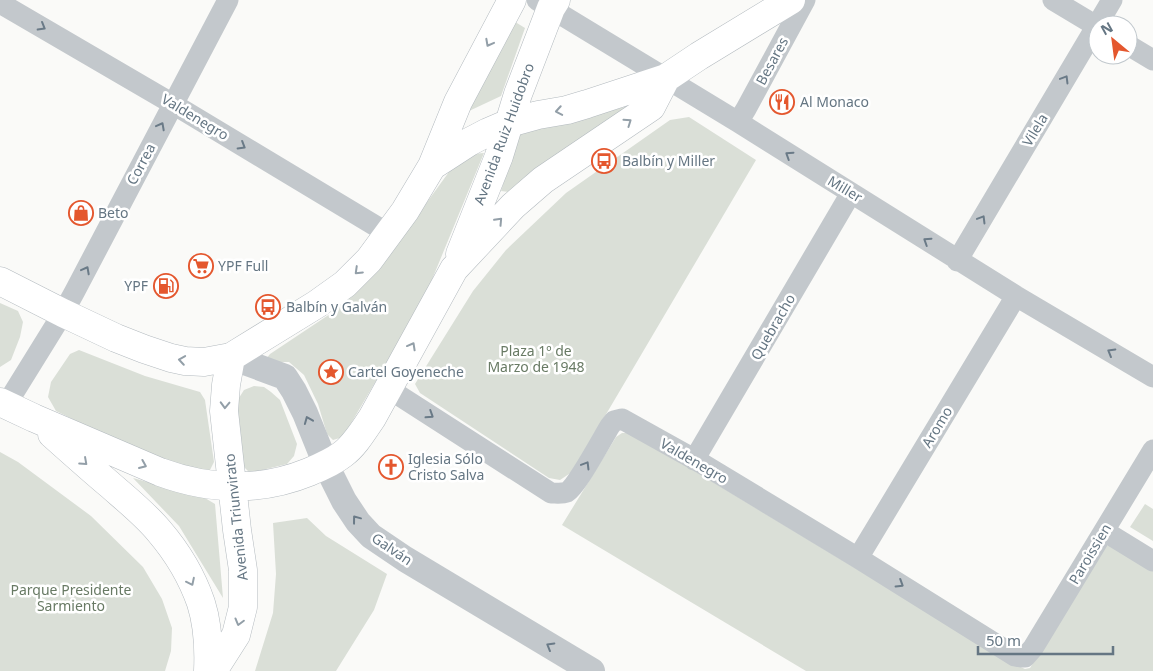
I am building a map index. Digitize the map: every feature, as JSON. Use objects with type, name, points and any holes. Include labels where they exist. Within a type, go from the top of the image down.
[{"type":"main road","points":[[0,281],[116,338],[171,358],[204,362],[231,357],[310,309],[345,284],[369,260],[405,211],[432,166],[458,102],[512,0]]},
{"type":"main road","points":[[432,166],[469,142],[509,123],[567,110],[666,78],[791,0]]},
{"type":"main road","name":"Avenida Ruiz Huidobro","points":[[454,269],[499,156],[548,3]]},
{"type":"main road","points":[[3,403],[173,477],[200,484],[246,487],[270,484],[326,465],[344,454],[372,418],[454,269],[513,206],[536,187],[651,106],[666,78]]},
{"type":"main road","name":"Avenida Triunvirato","points":[[213,671],[236,634],[243,606],[243,570],[224,411],[231,357]]},
{"type":"main road","points":[[34,418],[129,501],[158,530],[178,557],[192,582],[201,604],[206,627],[208,671]]},
{"type":"street","name":"Correa","points":[[3,403],[63,313],[228,0]]},
{"type":"street","name":"Besares","points":[[738,122],[805,0]]},
{"type":"street","points":[[1053,0],[1088,21]]},
{"type":"street","name":"Vilela","points":[[1104,15],[1112,0]]},
{"type":"street","name":"Valdenegro","points":[[0,2],[389,234]]},
{"type":"street","name":"Miller","points":[[548,3],[957,261],[1153,377]]},
{"type":"street","name":"Vilela","points":[[957,261],[1088,42]]},
{"type":"street","points":[[1138,52],[1153,60]]},
{"type":"street","name":"Quebracho","points":[[694,460],[851,193]]},
{"type":"street","name":"Aromo","points":[[858,558],[1016,296]]},
{"type":"street","name":"Galván","points":[[231,357],[285,377],[305,414],[326,465],[344,501],[358,522],[371,536],[405,559],[592,671]]},
{"type":"street","name":"Valdenegro","points":[[389,389],[551,493],[568,491],[576,483],[610,426],[614,421],[622,419],[858,558],[1015,656],[1025,657]]},
{"type":"street","name":"Paroissien","points":[[1025,657],[1033,648],[1153,450]]},
{"type":"street","points":[[1104,532],[1153,561]]},
{"type":"green space","points":[[512,20],[525,28],[501,96],[469,111],[465,106]]},
{"type":"green space","points":[[642,102],[509,192],[501,191],[519,134]]},
{"type":"green space","name":"Plaza 1º de Marzo de 1948","points":[[689,117],[756,160],[572,472],[560,480],[549,478],[420,393],[415,384],[473,291],[506,250],[566,193],[670,120]]},
{"type":"green space","points":[[484,153],[424,299],[343,437],[333,440],[327,434],[318,404],[304,375],[289,362],[272,362],[266,359],[270,354],[330,314],[385,260],[454,165],[472,154]]},
{"type":"green space","points":[[0,303],[18,311],[23,322],[20,337],[11,360],[0,367]]},
{"type":"green space","points":[[79,350],[145,376],[200,392],[205,400],[214,462],[210,470],[202,473],[150,457],[56,411],[48,397],[51,382],[70,354]]},
{"type":"green space","points":[[254,386],[264,387],[280,400],[297,444],[294,456],[287,464],[250,473],[243,466],[237,401],[244,390]]},
{"type":"green space","points":[[622,433],[629,433],[640,438],[1025,669],[1030,668],[1101,552],[1110,544],[1153,569],[1153,671],[806,671],[562,525],[616,437]]},
{"type":"green space","name":"Parque Presidente Sarmiento","points":[[0,452],[18,462],[91,516],[143,567],[162,599],[172,628],[171,651],[165,671],[0,671]]},
{"type":"green space","points":[[133,478],[205,498],[215,504],[223,598],[179,526]]},
{"type":"green space","points":[[1145,504],[1153,509],[1153,541],[1130,527]]},
{"type":"green space","points":[[307,518],[326,536],[387,574],[374,610],[336,671],[255,671],[273,613],[276,574],[273,523]]},
{"type":"place","name":"Al Monaco","points":[[782,102]]},
{"type":"place","name":"Balbín y Miller","points":[[604,161]]},
{"type":"place","name":"Beto","points":[[81,213]]},
{"type":"place","name":"YPF Full","points":[[201,266]]},
{"type":"place","name":"YPF","points":[[166,286]]},
{"type":"place","name":"Balbín y Galván","points":[[268,307]]},
{"type":"place","name":"Cartel Goyeneche","points":[[331,372]]},
{"type":"place","name":"Iglesia Sólo Cristo Salva","points":[[391,467]]}]
